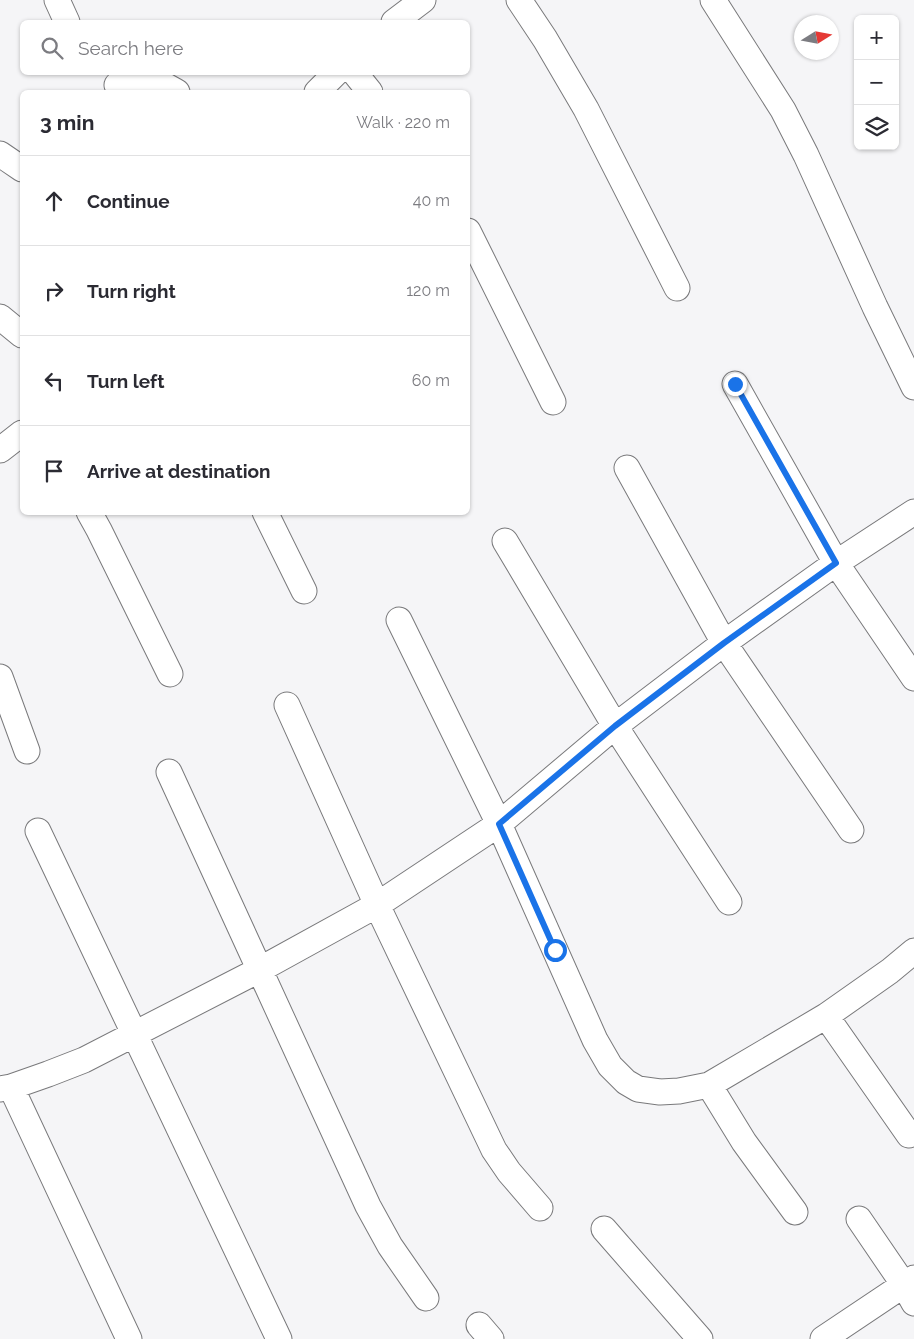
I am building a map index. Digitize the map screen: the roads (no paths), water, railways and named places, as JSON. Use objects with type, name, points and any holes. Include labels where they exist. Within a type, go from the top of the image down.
[{"type":"street","points":[[57,0],[66,20]]},
{"type":"street","points":[[518,0],[545,39],[586,108],[677,288]]},
{"type":"street","points":[[713,0],[783,110],[806,155],[914,388]]},
{"type":"street","points":[[320,90],[334,75]]},
{"type":"street","points":[[356,75],[368,90]]},
{"type":"street","points":[[117,85],[138,79],[151,78],[173,90]]},
{"type":"street","points":[[0,154],[20,167]]},
{"type":"street","points":[[470,235],[552,402]]},
{"type":"street","points":[[0,317],[20,333]]},
{"type":"street","points":[[735,384],[836,563],[914,678]]},
{"type":"street","points":[[0,450],[20,435]]},
{"type":"street","points":[[627,468],[724,643],[850,830]]},
{"type":"street","points":[[129,1339],[5,1088],[84,1060],[259,970],[377,906],[499,824],[615,726],[724,643],[836,563],[914,512]]},
{"type":"street","points":[[91,515],[170,674]]},
{"type":"street","points":[[266,515],[304,591]]},
{"type":"street","points":[[506,541],[615,726],[729,902]]},
{"type":"street","points":[[399,620],[499,824],[595,1040],[610,1066],[626,1082],[638,1089],[660,1092],[709,1086],[826,1016],[890,972],[914,951]]},
{"type":"street","points":[[0,677],[27,751]]},
{"type":"street","points":[[287,705],[377,906],[494,1150],[509,1172],[540,1208]]},
{"type":"street","points":[[168,772],[368,1206],[390,1246],[426,1298]]},
{"type":"street","points":[[38,831],[279,1339]]},
{"type":"street","points":[[826,1016],[908,1135]]},
{"type":"street","points":[[709,1086],[744,1142],[795,1212]]},
{"type":"street","points":[[823,1339],[911,1289],[859,1219]]},
{"type":"street","points":[[604,1229],[700,1339]]}]
